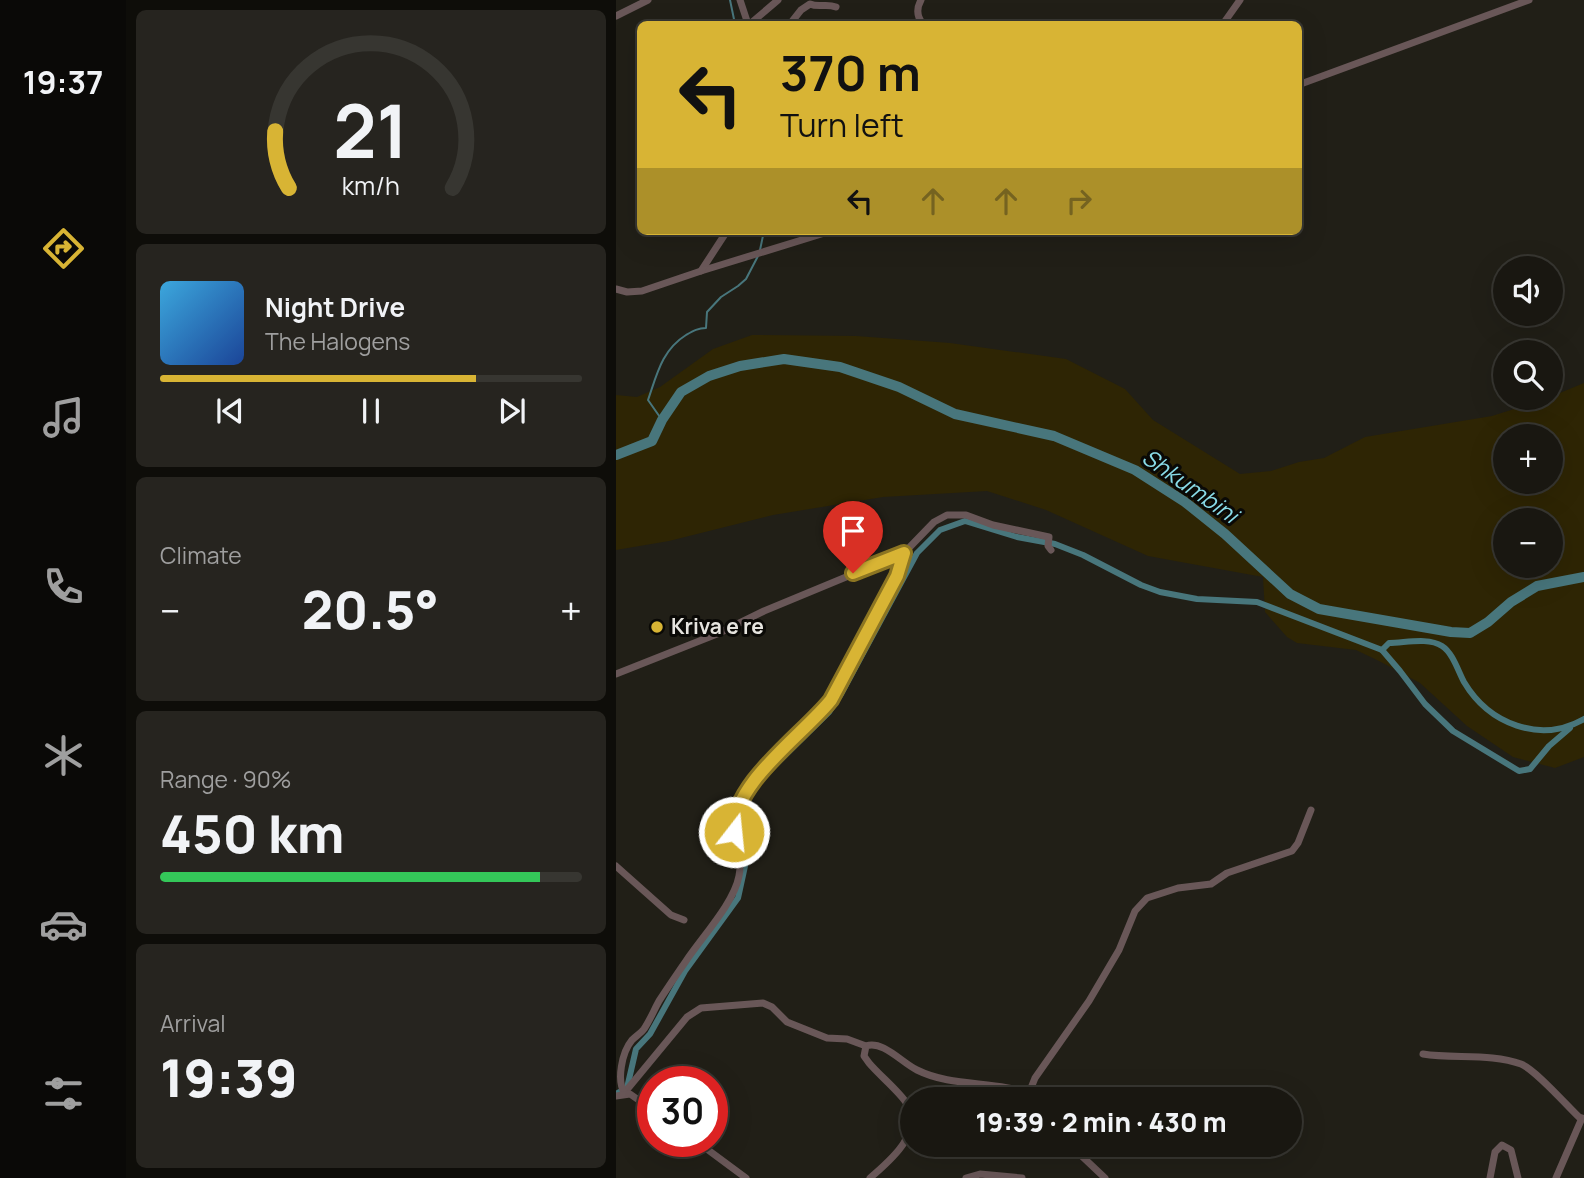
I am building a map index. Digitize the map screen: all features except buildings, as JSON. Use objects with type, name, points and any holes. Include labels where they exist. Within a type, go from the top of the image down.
[{"type":"street","points":[[616,16],[649,0]]},
{"type":"street","points":[[740,0],[748,21]]},
{"type":"street","points":[[753,21],[778,0]]},
{"type":"street","points":[[920,21],[918,6],[921,0]]},
{"type":"street","points":[[1225,21],[1240,0]]},
{"type":"street","points":[[1302,84],[1529,0]]},
{"type":"street","points":[[792,21],[810,4],[816,7],[829,4],[836,7]]},
{"type":"street","points":[[701,271],[724,235]]},
{"type":"street","points":[[616,289],[627,292],[642,291],[817,235]]},
{"type":"street","points":[[616,674],[717,634],[764,611],[904,553],[938,519],[951,514],[966,515],[1050,545]]},
{"type":"street","points":[[637,1098],[623,1091],[619,1079],[626,1050],[643,1030],[659,1001],[736,888],[740,864],[733,821],[738,809],[769,763],[831,700],[897,576],[904,553]]},
{"type":"street","points":[[1031,1087],[1089,1001],[1119,950],[1135,911],[1147,898],[1178,888],[1211,884],[1227,873],[1292,851],[1311,810]]},
{"type":"street","points":[[616,866],[671,915],[684,920]]},
{"type":"street","points":[[616,1096],[687,1017],[702,1008],[763,1003],[772,1007],[787,1022],[827,1038],[884,1048],[906,1064],[927,1074],[1008,1087]]},
{"type":"street","points":[[866,1046],[864,1056],[907,1104],[910,1115],[905,1143],[894,1157],[870,1178]]},
{"type":"street","points":[[1423,1054],[1521,1064],[1583,1117],[1556,1178]]},
{"type":"street","points":[[1490,1178],[1495,1152],[1502,1145],[1511,1150],[1518,1178]]},
{"type":"street","points":[[718,1157],[746,1178]]},
{"type":"street","points":[[1083,1157],[1105,1178]]},
{"type":"street","points":[[966,1178],[980,1174],[1022,1178]]},
{"type":"sand","name":"Shkumbini","points":[[752,335],[856,336],[950,343],[1066,359],[1125,389],[1153,420],[1240,474],[1271,471],[1324,458],[1365,437],[1492,416],[1511,410],[1563,410],[1563,392],[1584,383],[1584,757],[1555,768],[1513,757],[1467,726],[1420,683],[1379,661],[1356,650],[1297,643],[1287,637],[1265,612],[1263,577],[1148,556],[1046,510],[987,491],[883,497],[773,515],[669,541],[616,550],[616,395],[637,397],[660,387],[713,349]]},
{"type":"waterway","points":[[730,0],[734,21]]},
{"type":"waterway","points":[[760,250],[763,235]]},
{"type":"waterway","points":[[662,420],[648,400],[666,355],[686,335],[706,328],[707,312],[721,297],[746,279],[758,256]]},
{"type":"waterway","name":"Shkumbini","points":[[616,455],[652,441],[681,392],[709,376],[740,366],[784,359],[840,367],[899,387],[955,414],[1054,436],[1135,470],[1185,502],[1225,534],[1290,594],[1319,609],[1470,633],[1537,586],[1584,577]]},
{"type":"waterway","points":[[616,1094],[627,1088],[636,1049],[650,1034],[685,971],[738,898],[745,866],[739,823],[747,800],[763,777],[829,712],[917,553],[940,530],[965,521],[1017,537],[1055,544],[1160,592],[1197,599],[1257,602],[1382,650],[1389,643],[1436,643],[1449,653],[1475,697],[1501,719],[1517,726],[1550,730],[1584,719]]},
{"type":"waterway","points":[[1382,650],[1425,704],[1453,731],[1519,771],[1530,769],[1549,746],[1570,728]]},
{"type":"place","name":"Kriva e re","points":[[657,627]]},
{"type":"route","points":[[734,832],[735,815],[751,786],[769,763],[831,700],[901,568],[904,553],[853,573]]}]
